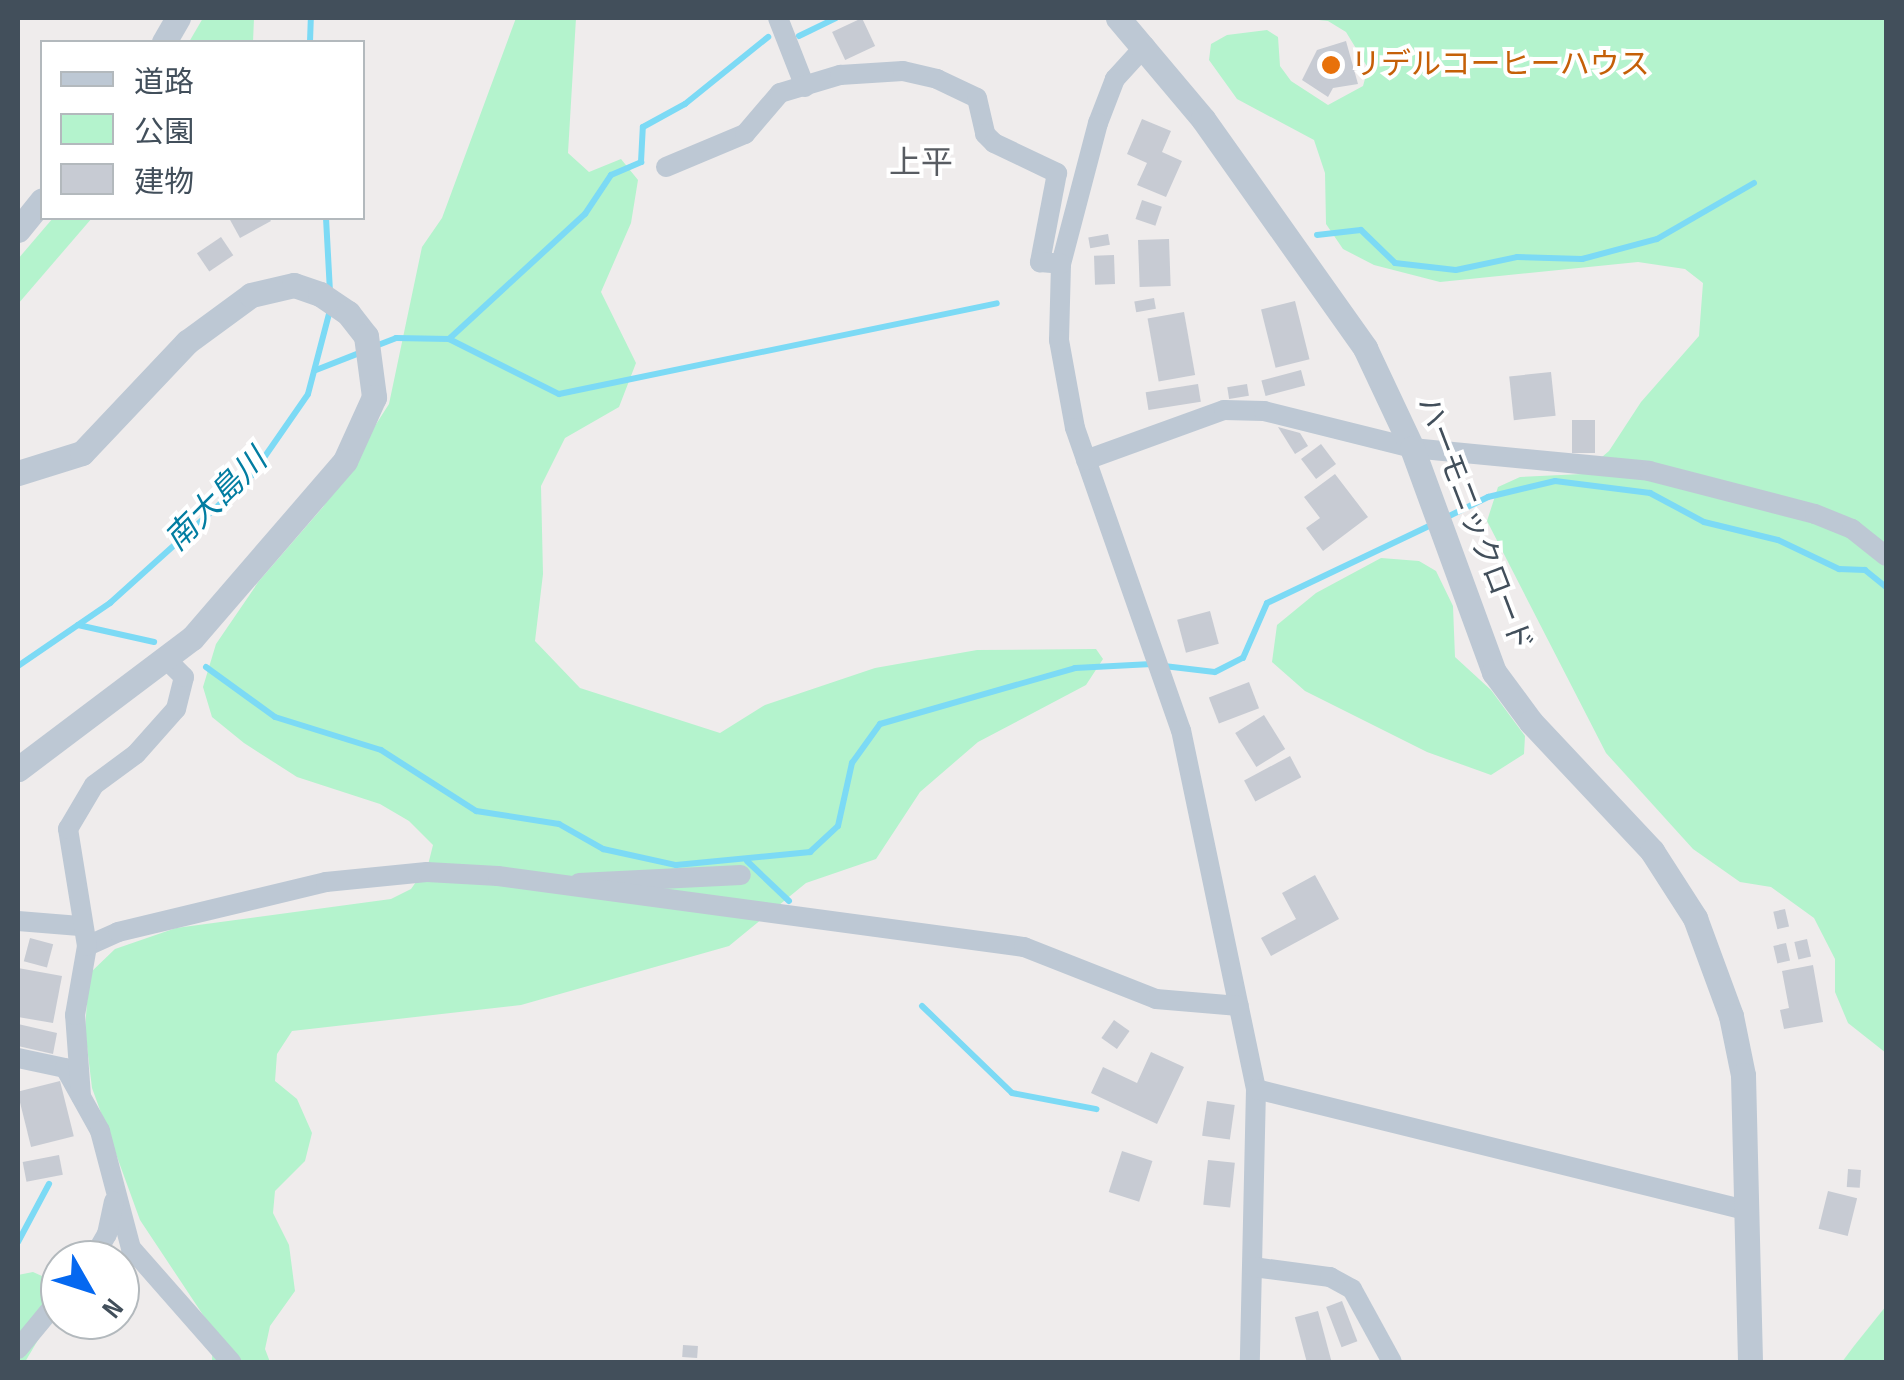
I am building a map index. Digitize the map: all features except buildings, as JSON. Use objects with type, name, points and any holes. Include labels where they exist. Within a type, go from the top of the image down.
[{"type":"street","points":[[165,40],[178,18]]},
{"type":"street","points":[[778,18],[805,86]]},
{"type":"street","name":"ハーモニックロード","points":[[1118,18],[1145,46],[1365,348],[1412,448],[1494,672],[1531,722],[1652,851],[1695,918],[1740,1060],[1750,1362]]},
{"type":"street","points":[[1145,46],[1115,79],[1098,123],[1062,264],[1064,390],[1166,680],[1197,794],[1256,1089],[1250,1362]]},
{"type":"street","points":[[666,167],[744,134],[780,94],[840,74],[904,71],[977,98],[985,134],[994,143],[1057,173],[1040,262],[1062,264]]},
{"type":"street","points":[[18,230],[40,202]]},
{"type":"street","points":[[18,473],[82,453],[220,311],[270,289],[294,286],[320,294],[348,313],[369,345],[369,417],[345,461],[216,615],[166,659],[18,769]]},
{"type":"street","points":[[1086,460],[1224,410],[1264,411],[1412,448],[1513,453],[1665,475],[1815,514],[1852,529],[1886,556]]},
{"type":"street","points":[[82,1096],[75,1014],[84,936],[68,829],[94,785],[136,754],[176,708],[184,677],[166,659]]},
{"type":"street","points":[[18,921],[84,936],[118,932],[326,882],[426,872],[568,886],[1024,948],[1156,1000],[1239,1006]]},
{"type":"street","points":[[568,886],[599,877],[741,876]]},
{"type":"street","points":[[18,1058],[64,1068],[100,1130],[114,1200],[132,1248],[231,1362]]},
{"type":"street","points":[[1256,1089],[1745,1210]]},
{"type":"street","points":[[104,1240],[114,1200]]},
{"type":"street","points":[[1253,1267],[1330,1277],[1352,1289],[1392,1362]]},
{"type":"street","points":[[18,1349],[40,1322]]},
{"type":"green space","points":[[203,18],[254,18],[253,40],[190,40]]},
{"type":"green space","points":[[516,18],[576,18],[568,153],[589,172],[621,159],[638,180],[631,223],[601,292],[636,363],[619,407],[565,438],[541,486],[543,574],[535,641],[580,688],[720,733],[765,705],[875,668],[977,650],[1096,649],[1103,659],[1086,685],[978,742],[920,792],[876,859],[806,883],[729,946],[521,1005],[292,1031],[277,1054],[275,1081],[297,1099],[312,1133],[305,1161],[275,1191],[273,1213],[289,1245],[295,1291],[270,1326],[265,1349],[270,1362],[212,1362],[213,1330],[140,1220],[92,1088],[85,1030],[89,974],[115,949],[176,928],[391,899],[411,889],[428,865],[433,845],[409,821],[380,804],[297,777],[244,743],[212,717],[203,687],[216,644],[259,581],[323,507],[389,404],[422,247],[442,218]]},
{"type":"green space","points":[[1301,18],[1886,18],[1886,1053],[1848,1023],[1835,992],[1835,959],[1814,918],[1771,887],[1740,882],[1693,849],[1606,753],[1487,521],[1498,487],[1520,477],[1582,474],[1609,451],[1641,402],[1699,336],[1703,283],[1685,269],[1638,262],[1440,282],[1374,265],[1343,249],[1326,224],[1325,173],[1314,140],[1237,99],[1209,60],[1211,44],[1227,35],[1267,30],[1278,37],[1280,66],[1291,81],[1328,105],[1363,86],[1368,68],[1346,32],[1328,21]]},
{"type":"green space","points":[[51,220],[90,220],[18,304],[18,259]]},
{"type":"green space","points":[[1381,558],[1419,561],[1436,571],[1453,606],[1455,657],[1491,690],[1525,736],[1524,754],[1491,775],[1427,752],[1305,691],[1272,662],[1277,625],[1316,593]]},
{"type":"green space","points":[[33,1272],[40,1275],[40,1336],[25,1362],[18,1362],[18,1275]]},
{"type":"green space","points":[[1886,1306],[1886,1362],[1842,1362],[1854,1346]]},
{"type":"waterway","name":"南大島川","points":[[310,40],[311,18]]},
{"type":"waterway","points":[[799,36],[836,18]]},
{"type":"waterway","points":[[449,339],[585,214],[611,175],[641,162],[643,127],[685,104],[768,37]]},
{"type":"waterway","points":[[1317,235],[1361,230],[1395,263],[1456,270],[1517,257],[1582,259],[1657,239],[1754,183]]},
{"type":"waterway","name":"南大島川","points":[[326,220],[330,293]]},
{"type":"waterway","points":[[373,347],[396,338],[449,339],[559,394],[997,303]]},
{"type":"waterway","points":[[18,666],[110,603],[252,475],[308,394],[330,310]]},
{"type":"waterway","points":[[316,370],[362,352]]},
{"type":"waterway","points":[[1445,518],[1488,497],[1555,481],[1650,493],[1704,522],[1778,540],[1839,569],[1865,570],[1886,587]]},
{"type":"waterway","points":[[1164,666],[1215,672],[1243,658],[1267,603],[1433,524]]},
{"type":"waterway","points":[[78,625],[154,642]]},
{"type":"waterway","points":[[206,667],[275,717],[381,750],[476,811],[559,824],[603,849],[676,865],[810,852],[838,826],[852,763],[880,724],[1075,668],[1152,664]]},
{"type":"waterway","points":[[747,861],[789,901]]},
{"type":"waterway","points":[[922,1006],[1012,1093],[1096,1109]]},
{"type":"waterway","points":[[18,1242],[49,1184]]},
{"type":"place","name":"リデルコーヒーハウス","points":[[1331,65]]},
{"type":"district","name":"上平","points":[[921,164]]}]
